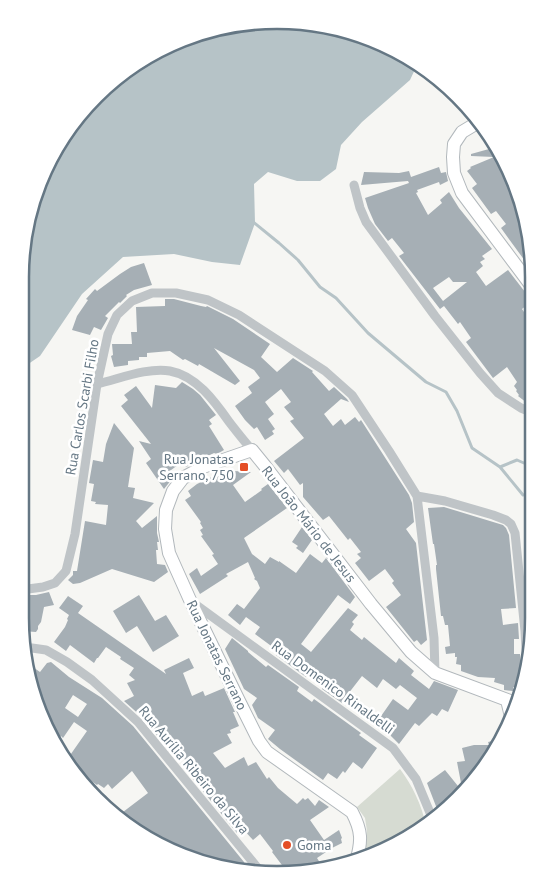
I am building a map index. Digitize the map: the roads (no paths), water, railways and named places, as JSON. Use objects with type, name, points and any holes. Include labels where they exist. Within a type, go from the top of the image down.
[{"type":"street","points":[[473,125],[462,132],[454,144],[454,173],[462,193],[525,277]]},
{"type":"street","points":[[354,185],[366,222],[435,316],[498,393],[525,410]]},
{"type":"street","name":"Rua Carlos Scarbi Filho","points":[[29,588],[43,587],[55,583],[66,571],[75,534],[97,384],[108,334],[117,315],[132,301],[152,293],[176,293],[208,300],[239,315],[325,371],[352,395],[390,451],[417,496],[434,638],[435,673]]},
{"type":"street","name":"Rua João Mário de Jesus","points":[[97,384],[138,373],[170,370],[185,376],[201,388],[215,401],[371,604],[412,652],[435,673],[511,701]]},
{"type":"street","name":"Rua Jonatas Serrano","points":[[252,450],[203,468],[183,478],[172,491],[166,510],[165,529],[169,553],[238,701],[259,741],[267,752],[352,812],[359,825],[360,840],[358,853]]},
{"type":"street","points":[[417,496],[445,501],[493,515],[512,524],[515,533],[525,631]]},
{"type":"street","name":"Rua Domenico Rinaldelli","points":[[190,600],[393,748],[416,779],[430,813]]},
{"type":"street","name":"Rua Aurília Ribeiro da Silva","points":[[31,648],[46,650],[67,662],[92,680],[138,722],[256,865]]},
{"type":"waterway","points":[[252,221],[298,260],[320,287],[336,298],[368,333],[426,382],[446,392],[457,411],[472,448],[500,467],[523,495]]},
{"type":"waterway","points":[[500,467],[517,460],[525,464]]},
{"type":"place","name":"Rua Jonatas Serrano, 750","points":[[244,467]]},
{"type":"place","name":"Goma","points":[[287,845]]}]
